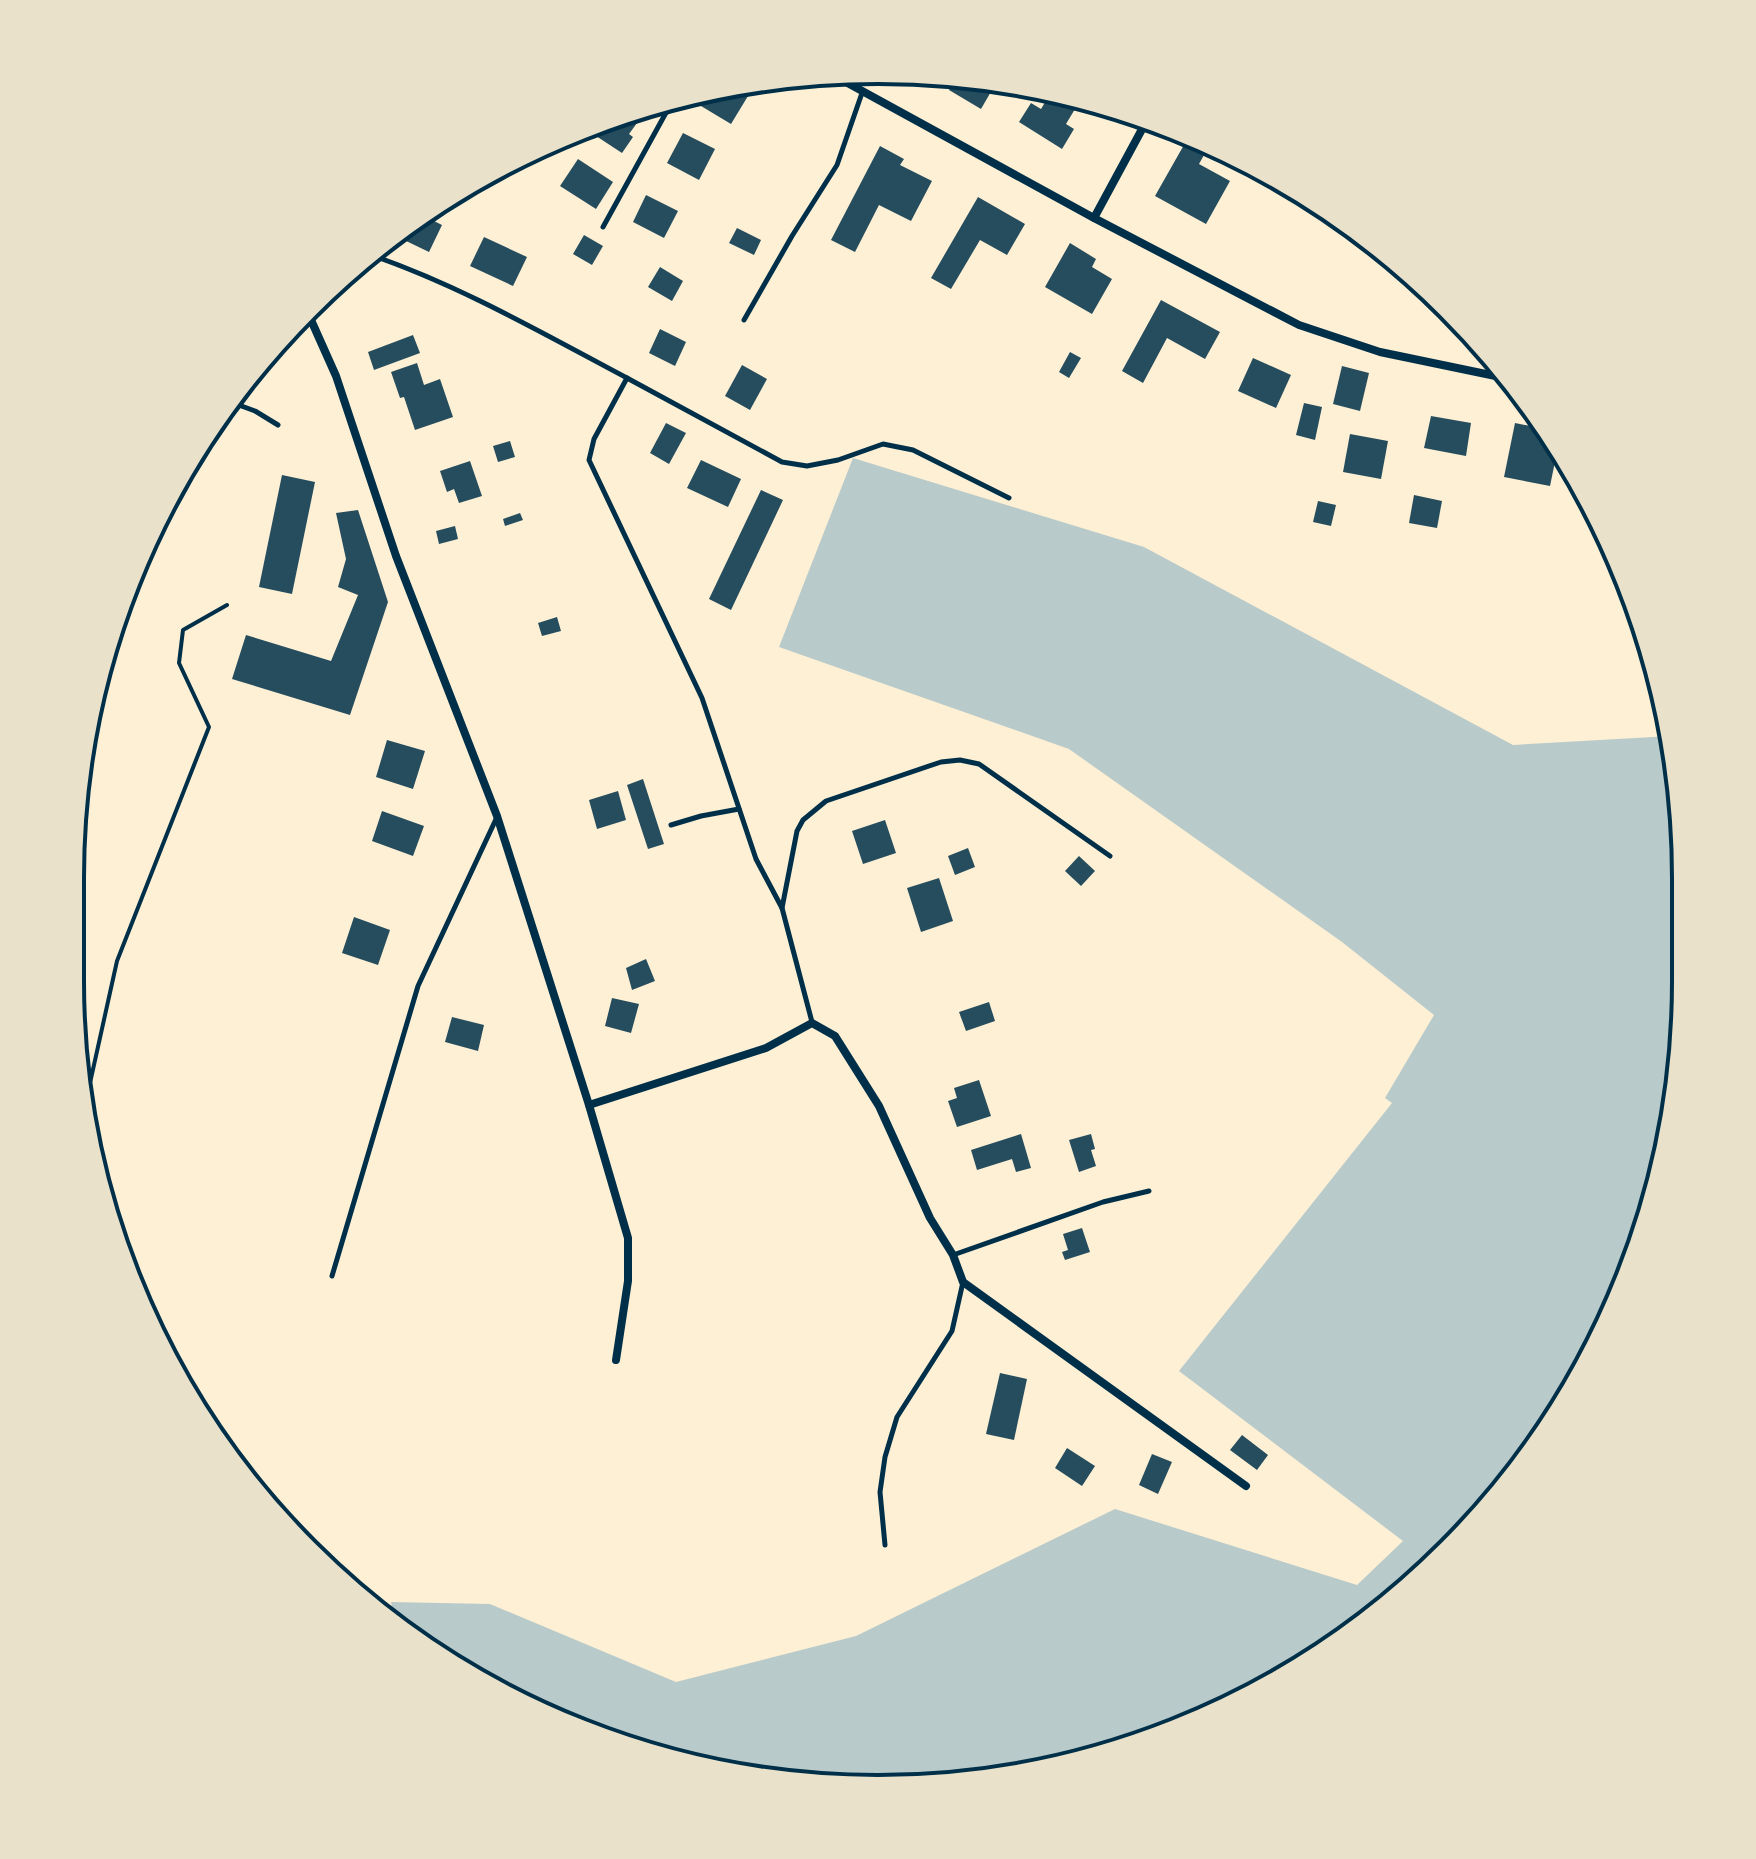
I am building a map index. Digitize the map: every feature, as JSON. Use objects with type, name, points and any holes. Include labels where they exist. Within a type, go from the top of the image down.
[{"type":"street","points":[[849,85],[1299,325],[1380,352],[1492,375]]},
{"type":"street","points":[[1094,218],[1142,129]]},
{"type":"street","points":[[312,322],[336,376],[396,556],[497,816],[628,1238],[628,1281],[616,1360]]},
{"type":"street","points":[[589,1105],[766,1048],[812,1023],[835,1036],[879,1106],[930,1218],[953,1255],[963,1282],[1246,1486]]},
{"type":"lane","points":[[744,320],[837,165],[862,93]]},
{"type":"lane","points":[[603,227],[666,113]]},
{"type":"lane","points":[[382,259],[416,270],[482,300],[782,462],[807,466],[838,460],[883,444],[913,450],[1009,498]]},
{"type":"lane","points":[[627,378],[594,439],[589,460],[702,698],[756,859],[782,908],[812,1023]]},
{"type":"lane","points":[[240,406],[278,425]]},
{"type":"lane","points":[[782,908],[797,831],[812,810],[826,801],[941,762],[960,760],[979,764],[1110,856]]},
{"type":"lane","points":[[671,825],[739,809]]},
{"type":"lane","points":[[332,1276],[418,986],[497,816]]},
{"type":"lane","points":[[953,1255],[1103,1202],[1149,1191]]},
{"type":"lane","points":[[885,1545],[880,1492],[885,1457],[897,1417],[952,1331],[963,1282]]},
{"type":"path","points":[[91,1080],[117,961],[209,727],[179,663],[183,630],[227,605]]},
{"type":"shaded area","points":[[853,458],[1144,547],[1513,745],[1659,737],[1670,826],[1672,878],[1672,981],[1665,1085],[1657,1136],[1630,1236],[1612,1285],[1566,1378],[1508,1464],[1475,1505],[1402,1578],[1361,1611],[1275,1669],[1229,1693],[1182,1715],[1084,1748],[982,1768],[878,1775],[774,1768],[723,1760],[672,1748],[574,1715],[481,1669],[392,1609],[391,1602],[490,1604],[676,1682],[856,1636],[1115,1509],[1357,1585],[1403,1541],[1179,1371],[1392,1103],[1385,1098],[1434,1015],[1342,942],[1069,749],[779,647]]},
{"type":"building","points":[[950,88],[991,92],[981,109]]},
{"type":"building","points":[[748,96],[731,124],[701,106],[723,99]]},
{"type":"building","points":[[1045,102],[1075,109],[1066,124],[1074,129],[1062,149],[1019,122],[1031,103],[1041,109]]},
{"type":"building","points":[[636,122],[629,134],[633,137],[622,153],[596,136]]},
{"type":"building","points":[[683,133],[715,149],[699,180],[667,163]]},
{"type":"building","points":[[1184,145],[1216,160],[1204,155],[1199,164],[1230,181],[1206,224],[1155,196]]},
{"type":"building","points":[[880,146],[904,159],[900,165],[932,181],[911,221],[879,205],[855,252],[831,240]]},
{"type":"building","points":[[578,159],[613,182],[596,209],[560,186]]},
{"type":"building","points":[[646,195],[678,211],[664,238],[633,222]]},
{"type":"building","points":[[978,197],[1025,224],[1007,255],[980,240],[951,289],[931,278]]},
{"type":"building","points":[[433,221],[442,225],[429,252],[405,241]]},
{"type":"building","points":[[737,228],[761,240],[754,255],[729,243]]},
{"type":"building","points":[[584,235],[603,246],[592,265],[573,254]]},
{"type":"building","points":[[484,237],[527,257],[513,286],[470,266]]},
{"type":"building","points":[[1070,243],[1096,259],[1092,267],[1112,279],[1092,314],[1045,287]]},
{"type":"building","points":[[660,267],[683,281],[672,301],[648,287]]},
{"type":"building","points":[[1161,300],[1220,332],[1205,359],[1167,338],[1143,383],[1122,371]]},
{"type":"building","points":[[660,329],[686,342],[675,366],[649,353]]},
{"type":"building","points":[[413,335],[420,353],[374,370],[368,352]]},
{"type":"building","points":[[1070,352],[1081,358],[1069,378],[1059,372]]},
{"type":"building","points":[[1253,358],[1291,375],[1276,408],[1238,391]]},
{"type":"building","points":[[417,363],[424,385],[440,379],[453,417],[415,430],[404,397],[400,398],[391,372]]},
{"type":"building","points":[[742,365],[767,379],[750,410],[725,396]]},
{"type":"building","points":[[1342,366],[1369,373],[1360,411],[1333,404]]},
{"type":"building","points":[[1304,403],[1322,407],[1315,440],[1296,435]]},
{"type":"building","points":[[1431,416],[1471,423],[1466,456],[1424,448]]},
{"type":"building","points":[[666,423],[686,433],[669,464],[650,453]]},
{"type":"building","points":[[1515,423],[1530,426],[1555,463],[1550,486],[1504,477]]},
{"type":"building","points":[[1350,434],[1388,441],[1381,479],[1343,472]]},
{"type":"building","points":[[510,441],[515,457],[498,462],[493,446]]},
{"type":"building","points":[[701,460],[741,479],[728,507],[687,488]]},
{"type":"building","points":[[470,461],[482,496],[459,503],[454,489],[447,492],[440,471]]},
{"type":"building","points":[[282,475],[315,482],[292,594],[259,587]]},
{"type":"building","points":[[761,490],[783,500],[731,610],[709,599]]},
{"type":"building","points":[[1414,495],[1442,501],[1437,528],[1409,523]]},
{"type":"building","points":[[1318,501],[1336,505],[1331,526],[1313,522]]},
{"type":"building","points":[[358,510],[388,602],[350,715],[232,679],[246,635],[331,661],[358,595],[338,587],[346,559],[336,513]]},
{"type":"building","points":[[520,513],[523,520],[505,526],[503,519]]},
{"type":"building","points":[[455,526],[458,539],[439,544],[436,531]]},
{"type":"building","points":[[557,617],[561,631],[542,636],[538,623]]},
{"type":"building","points":[[387,740],[425,751],[413,789],[376,777]]},
{"type":"building","points":[[643,779],[664,844],[648,849],[627,785]]},
{"type":"building","points":[[618,791],[626,820],[597,829],[589,800]]},
{"type":"building","points":[[382,811],[424,826],[413,856],[372,841]]},
{"type":"building","points":[[885,820],[896,853],[863,864],[852,831]]},
{"type":"building","points":[[968,848],[975,867],[955,875],[948,856]]},
{"type":"building","points":[[1079,856],[1095,871],[1081,886],[1065,871]]},
{"type":"building","points":[[939,878],[953,921],[921,932],[907,888]]},
{"type":"building","points":[[354,917],[390,930],[378,965],[342,953]]},
{"type":"building","points":[[646,959],[655,981],[632,990],[626,968]]},
{"type":"building","points":[[612,998],[639,1004],[631,1033],[605,1026]]},
{"type":"building","points":[[989,1002],[995,1021],[966,1031],[959,1012]]},
{"type":"building","points":[[452,1017],[484,1025],[478,1051],[445,1042]]},
{"type":"building","points":[[979,1080],[991,1116],[957,1127],[948,1101],[957,1098],[954,1088]]},
{"type":"building","points":[[1021,1134],[1031,1168],[1016,1172],[1012,1159],[977,1170],[971,1150]]},
{"type":"building","points":[[1091,1134],[1095,1149],[1091,1150],[1096,1166],[1079,1172],[1069,1140]]},
{"type":"building","points":[[1082,1228],[1090,1252],[1065,1260],[1062,1252],[1068,1250],[1063,1234]]},
{"type":"building","points":[[1000,1373],[1027,1379],[1014,1440],[986,1434]]},
{"type":"building","points":[[1242,1435],[1268,1455],[1257,1470],[1230,1450]]},
{"type":"building","points":[[1067,1448],[1095,1466],[1082,1486],[1055,1468]]},
{"type":"building","points":[[1152,1454],[1172,1462],[1158,1494],[1139,1485]]}]
